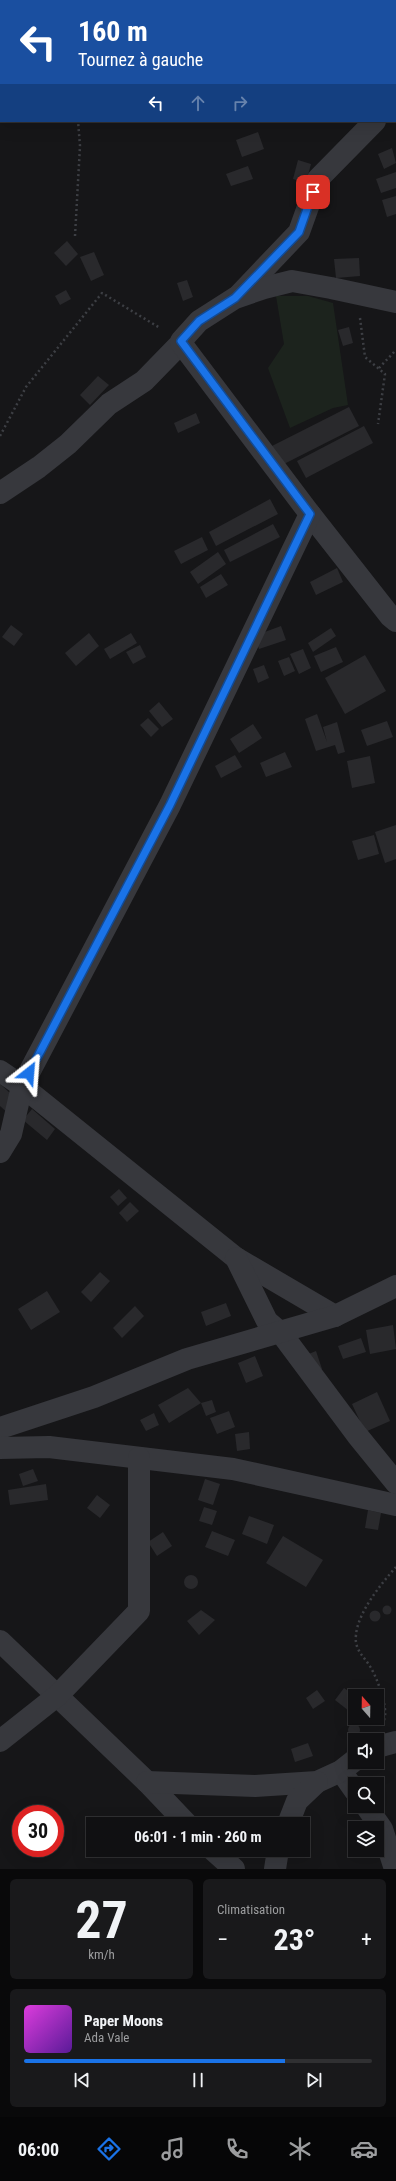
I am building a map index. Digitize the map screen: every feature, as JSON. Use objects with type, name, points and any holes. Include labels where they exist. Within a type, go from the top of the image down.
[{"type":"street","points":[[0,492],[39,467],[68,444],[108,404],[144,381],[199,321],[235,298],[299,232],[318,179],[374,122]]},
{"type":"street","points":[[235,298],[264,288],[292,281],[396,302]]},
{"type":"street","points":[[181,342],[310,514],[390,616],[396,621]]},
{"type":"street","points":[[0,1152],[10,1134],[22,1086],[170,805],[310,514]]},
{"type":"street","points":[[0,1071],[22,1086],[236,1258],[335,1316]]},
{"type":"street","points":[[236,1258],[267,1321],[281,1334],[357,1435],[393,1497]]},
{"type":"street","points":[[0,1428],[94,1397],[187,1359],[281,1334],[335,1316],[396,1286]]},
{"type":"street","points":[[0,1448],[49,1447],[233,1469],[393,1497]]},
{"type":"street","points":[[0,1741],[58,1695],[139,1611],[139,1458]]},
{"type":"street","points":[[0,1641],[148,1782],[180,1817]]},
{"type":"street","points":[[384,1745],[396,1742]]},
{"type":"street","points":[[291,1817],[297,1802],[317,1782],[348,1765]]},
{"type":"street","points":[[148,1782],[255,1786],[317,1782]]},
{"type":"street","points":[[371,1813],[382,1829],[395,1869]]},
{"type":"street","points":[[221,1857],[234,1869]]},
{"type":"street","points":[[275,1869],[277,1857]]},
{"type":"path","points":[[75,236],[80,146],[78,122]]},
{"type":"path","points":[[0,436],[26,387],[102,293],[181,342]]},
{"type":"path","points":[[357,294],[366,357],[385,374],[378,424]]},
{"type":"path","points":[[379,368],[396,350]]},
{"type":"path","points":[[380,1689],[372,1669],[358,1651],[356,1634],[361,1614],[396,1566]]},
{"type":"path","points":[[384,1701],[386,1706],[384,1719]]},
{"type":"shaded area","points":[[276,296],[308,296],[333,303],[348,405],[333,408],[290,428],[268,368],[284,344]]},
{"type":"building","points":[[258,132],[264,149],[242,157],[236,140]]},
{"type":"building","points":[[392,148],[396,163],[384,169],[378,154]]},
{"type":"building","points":[[298,160],[311,164],[306,183],[293,179]]},
{"type":"building","points":[[248,166],[253,179],[231,186],[226,174]]},
{"type":"building","points":[[396,172],[396,188],[381,193],[376,179]]},
{"type":"building","points":[[396,196],[396,214],[387,217],[382,200]]},
{"type":"building","points":[[67,241],[78,254],[66,266],[54,253]]},
{"type":"building","points":[[94,252],[104,275],[91,281],[80,257]]},
{"type":"building","points":[[359,258],[360,276],[336,278],[334,259]]},
{"type":"building","points":[[187,280],[193,297],[183,301],[177,283]]},
{"type":"building","points":[[66,290],[71,299],[60,305],[55,296]]},
{"type":"building","points":[[349,327],[353,343],[343,346],[338,330]]},
{"type":"building","points":[[98,376],[109,385],[90,405],[80,395]]},
{"type":"building","points":[[349,407],[359,426],[280,466],[270,447]]},
{"type":"building","points":[[196,413],[200,423],[178,433],[174,423]]},
{"type":"building","points":[[364,426],[373,443],[306,478],[297,461]]},
{"type":"building","points":[[270,499],[278,514],[216,546],[209,532]]},
{"type":"building","points":[[273,524],[280,537],[230,562],[224,550]]},
{"type":"building","points":[[202,537],[208,550],[181,564],[174,551]]},
{"type":"building","points":[[218,552],[226,564],[198,584],[190,572]]},
{"type":"building","points":[[337,568],[343,582],[316,595],[310,582]]},
{"type":"building","points":[[221,574],[228,585],[206,598],[200,587]]},
{"type":"building","points":[[11,625],[23,634],[14,646],[2,637]]},
{"type":"building","points":[[281,626],[286,640],[259,649],[254,636]]},
{"type":"building","points":[[331,628],[336,636],[313,652],[308,643]]},
{"type":"building","points":[[89,633],[99,646],[76,666],[65,653]]},
{"type":"building","points":[[131,633],[137,643],[110,659],[104,649]]},
{"type":"building","points":[[140,645],[146,657],[133,664],[126,652]]},
{"type":"building","points":[[336,647],[343,662],[321,672],[314,656]]},
{"type":"building","points":[[303,649],[311,668],[299,674],[290,654]]},
{"type":"building","points":[[365,655],[386,691],[345,714],[325,678]]},
{"type":"building","points":[[289,657],[295,671],[284,676],[278,661]]},
{"type":"building","points":[[264,665],[269,678],[258,683],[253,669]]},
{"type":"building","points":[[159,702],[173,719],[162,727],[149,711]]},
{"type":"building","points":[[317,714],[327,742],[323,727],[337,722],[345,752],[338,754],[335,745],[316,751],[305,719]]},
{"type":"building","points":[[148,718],[159,729],[151,737],[140,725]]},
{"type":"building","points":[[387,721],[393,737],[367,746],[361,730]]},
{"type":"building","points":[[253,724],[262,738],[239,753],[230,739]]},
{"type":"building","points":[[285,752],[292,767],[266,777],[260,763]]},
{"type":"building","points":[[235,755],[242,767],[221,778],[215,766]]},
{"type":"building","points":[[370,756],[375,783],[352,788],[347,761]]},
{"type":"building","points":[[396,825],[396,859],[385,863],[375,832]]},
{"type":"building","points":[[374,835],[379,854],[358,860],[352,841]]},
{"type":"building","points":[[0,1084],[20,1102],[10,1115],[0,1106]]},
{"type":"building","points":[[32,1109],[55,1129],[47,1140],[23,1120]]},
{"type":"building","points":[[119,1189],[127,1198],[118,1206],[110,1197]]},
{"type":"building","points":[[130,1202],[139,1211],[127,1222],[119,1213]]},
{"type":"building","points":[[100,1272],[110,1281],[91,1302],[81,1292]]},
{"type":"building","points":[[47,1291],[60,1312],[31,1330],[18,1309]]},
{"type":"building","points":[[226,1303],[231,1316],[206,1326],[201,1312]]},
{"type":"building","points":[[135,1306],[144,1316],[122,1338],[113,1328]]},
{"type":"building","points":[[393,1325],[396,1349],[370,1354],[366,1330]]},
{"type":"building","points":[[361,1338],[366,1352],[343,1359],[338,1346]]},
{"type":"building","points":[[316,1351],[322,1369],[313,1373],[306,1355]]},
{"type":"building","points":[[255,1356],[263,1376],[246,1383],[238,1363]]},
{"type":"building","points":[[188,1388],[201,1403],[169,1423],[158,1405]]},
{"type":"building","points":[[377,1392],[390,1421],[365,1432],[352,1404]]},
{"type":"building","points":[[212,1400],[216,1412],[206,1416],[201,1403]]},
{"type":"building","points":[[229,1411],[235,1427],[217,1434],[210,1418]]},
{"type":"building","points":[[154,1413],[159,1425],[146,1431],[140,1420]]},
{"type":"building","points":[[249,1432],[250,1449],[237,1451],[235,1434]]},
{"type":"building","points":[[33,1469],[38,1481],[23,1486],[19,1474]]},
{"type":"building","points":[[205,1479],[220,1484],[213,1505],[198,1500]]},
{"type":"building","points":[[46,1484],[48,1500],[10,1505],[8,1490]]},
{"type":"building","points":[[97,1495],[110,1505],[100,1518],[87,1508]]},
{"type":"building","points":[[204,1507],[217,1511],[212,1525],[199,1521]]},
{"type":"building","points":[[368,1510],[381,1513],[378,1530],[365,1528]]},
{"type":"building","points":[[249,1516],[274,1525],[267,1544],[242,1534]]},
{"type":"building","points":[[212,1531],[235,1540],[228,1556],[205,1547]]},
{"type":"building","points":[[163,1532],[172,1546],[157,1556],[148,1542]]},
{"type":"building","points":[[283,1536],[323,1560],[306,1587],[266,1563]]},
{"type":"building","points":[[188,1575],[194,1575],[198,1579],[198,1585],[194,1589],[188,1589],[184,1585],[184,1579]]},
{"type":"building","points":[[387,1605],[392,1610],[387,1615],[382,1610]]},
{"type":"building","points":[[201,1610],[215,1620],[199,1635],[187,1621]]},
{"type":"building","points":[[373,1611],[377,1611],[379,1612],[379,1620],[373,1621],[370,1618],[370,1614]]},
{"type":"building","points":[[344,1688],[348,1691],[348,1710],[335,1700]]},
{"type":"building","points":[[317,1690],[325,1701],[313,1709],[306,1698]]},
{"type":"building","points":[[351,1725],[357,1725],[360,1728],[359,1733],[348,1732],[348,1728]]},
{"type":"building","points":[[308,1743],[313,1756],[295,1762],[291,1749]]},
{"type":"route","points":[[29,1073],[170,805],[310,514],[181,341],[199,321],[235,298],[299,232],[313,192]]}]
